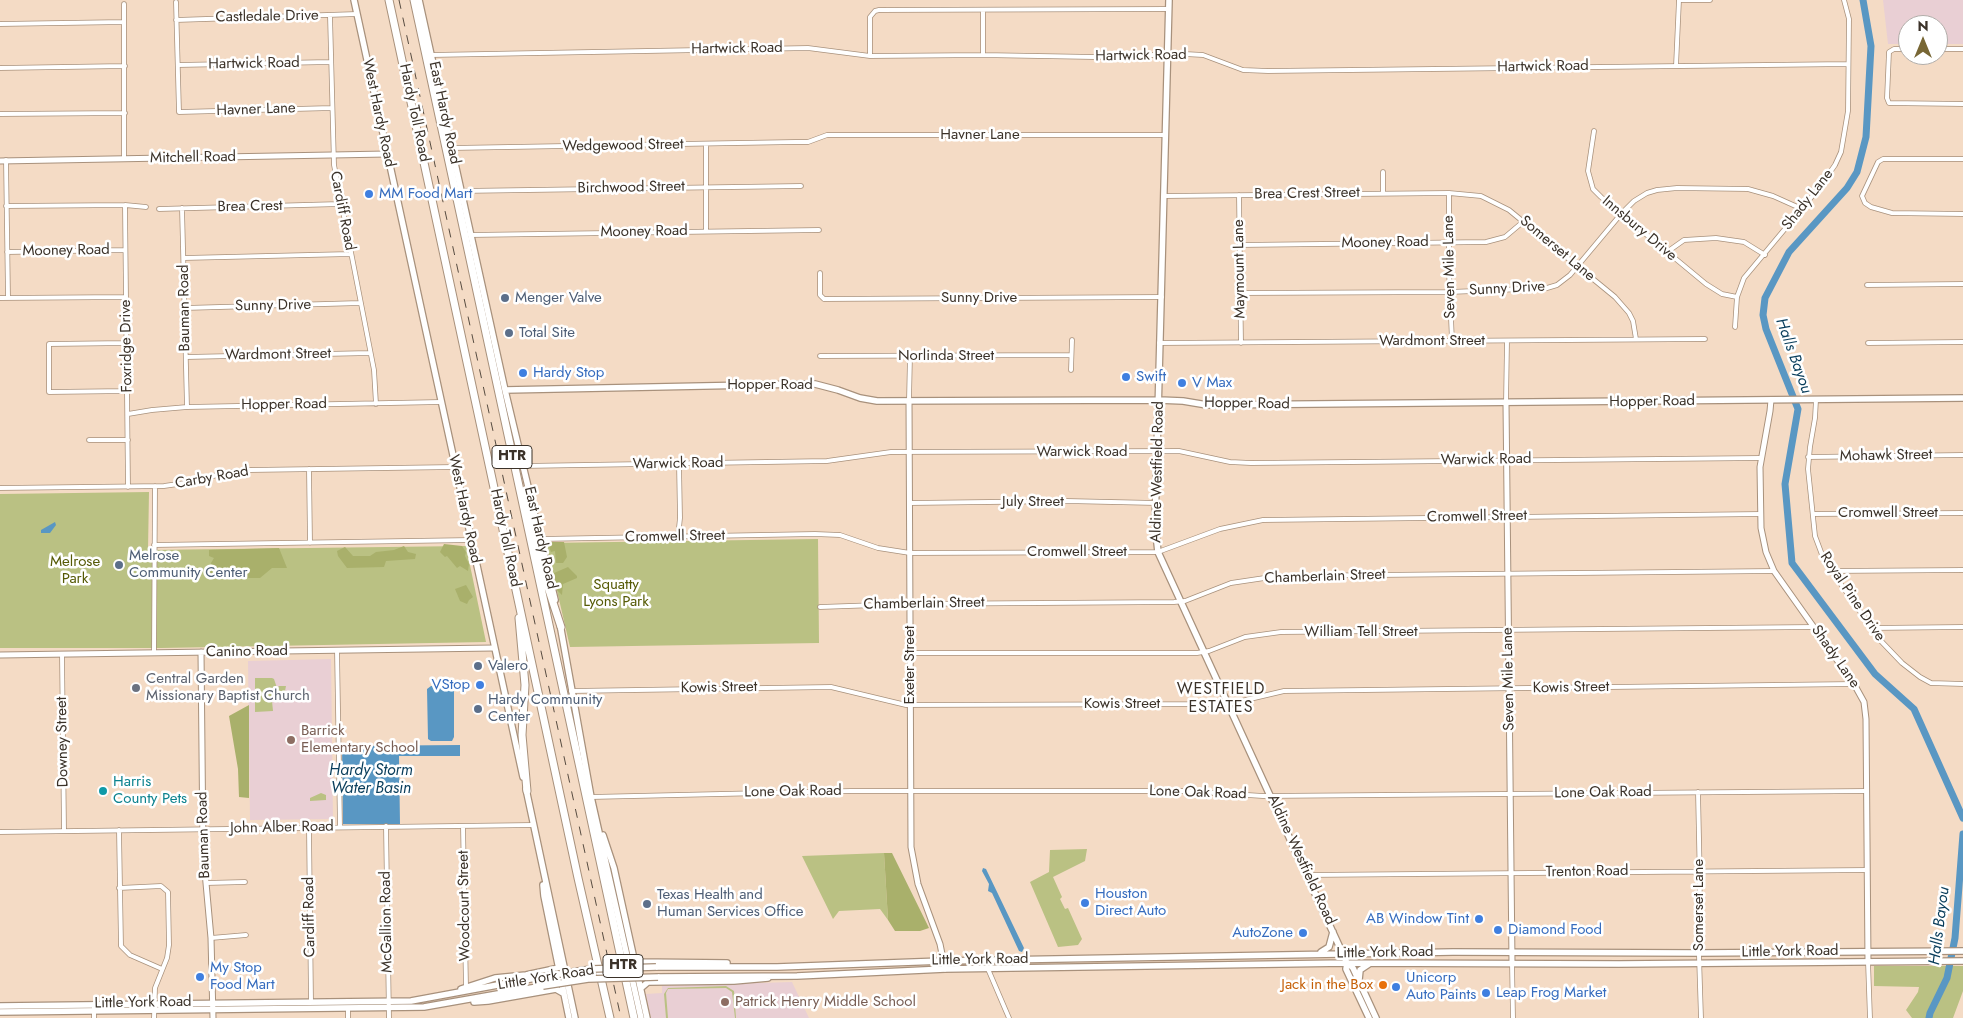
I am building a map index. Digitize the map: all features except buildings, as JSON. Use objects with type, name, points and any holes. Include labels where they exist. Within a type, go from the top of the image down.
[{"type":"highway","name":"Hardy Toll Road","points":[[389,0],[610,1018]]},
{"type":"highway","name":"Hardy Toll Road","points":[[414,0],[512,456],[641,1017]]},
{"type":"highway","points":[[512,456],[521,482],[545,578],[561,627]]},
{"type":"highway","points":[[518,600],[519,633],[524,678],[522,735],[526,791]]},
{"type":"main road","name":"West Hardy Road","points":[[354,0],[574,1018]]},
{"type":"main road","name":"East Hardy Road","points":[[419,0],[504,390],[561,627],[590,797],[620,922],[633,965],[633,978],[641,1017]]},
{"type":"main road","name":"Aldine Westfield Road","points":[[1170,0],[1155,525],[1158,552],[1179,601],[1333,930],[1347,963],[1346,968],[1369,1018]]},
{"type":"main road","name":"Hopper Road","points":[[504,390],[808,384],[877,401],[1159,400],[1207,405],[1963,398]]},
{"type":"main road","points":[[590,797],[609,851],[633,965],[641,988],[641,1017]]},
{"type":"main road","points":[[543,870],[544,896],[569,1018]]},
{"type":"main road","points":[[1316,954],[1329,948],[1333,930]]},
{"type":"main road","name":"Little York Road","points":[[311,1004],[348,1007],[388,1004],[420,1000],[542,974],[633,965],[656,967],[787,967],[885,962],[1343,953],[1963,951]]},
{"type":"main road","points":[[1140,956],[1141,966]]},
{"type":"main road","name":"Little York Road","points":[[0,1012],[212,1005],[388,1004],[424,1007],[588,979],[787,976],[944,969],[1347,963],[1963,961]]},
{"type":"main road","points":[[633,965],[650,962],[717,963],[777,967]]},
{"type":"main road","points":[[650,962],[646,964],[646,972],[648,979],[653,982]]},
{"type":"main road","points":[[885,962],[886,972]]},
{"type":"main road","name":"Aldine Westfield Road","points":[[1347,963],[1353,968],[1376,1018]]},
{"type":"main road","points":[[1359,982],[1360,970],[1371,963]]},
{"type":"main road","points":[[787,967],[787,976]]},
{"type":"main road","points":[[542,974],[559,968]]},
{"type":"main road","points":[[454,993],[466,987],[495,978],[551,973],[555,978],[555,986],[551,990]]},
{"type":"main road","points":[[641,988],[648,982],[752,980],[777,976]]},
{"type":"main road","points":[[457,1002],[488,1001],[551,990],[559,990],[563,993]]},
{"type":"main road","name":"Little York Road","points":[[0,1006],[27,1012]]},
{"type":"street","points":[[1676,66],[1679,0],[1710,0]]},
{"type":"street","name":"Shady Lane","points":[[1735,327],[1737,296],[1744,278],[1828,177],[1841,152],[1847,123],[1849,19],[1844,0]]},
{"type":"street","points":[[176,2],[178,65]]},
{"type":"street","points":[[124,4],[124,159]]},
{"type":"street","points":[[870,56],[870,17],[875,11],[1169,9]]},
{"type":"street","points":[[983,10],[983,55]]},
{"type":"street","name":"Castledale Drive","points":[[176,20],[357,14]]},
{"type":"street","name":"Cardiff Road","points":[[330,16],[333,155],[340,204],[374,370],[376,404]]},
{"type":"street","points":[[0,24],[124,22]]},
{"type":"street","name":"Hartwick Road","points":[[431,55],[808,48],[870,56],[983,55],[1094,58],[1168,55],[1203,56],[1236,68],[1251,70],[1848,64]]},
{"type":"street","points":[[1898,49],[1890,51],[1888,54],[1887,98],[1889,103],[1963,104]]},
{"type":"street","points":[[1948,49],[1963,49]]},
{"type":"street","name":"Hartwick Road","points":[[178,65],[330,62]]},
{"type":"street","name":"Havner Lane","points":[[178,65],[179,112],[332,108]]},
{"type":"street","points":[[0,68],[125,66]]},
{"type":"street","points":[[0,114],[125,113]]},
{"type":"street","name":"Innsbury Drive","points":[[1594,131],[1588,171],[1589,179],[1598,194],[1714,290],[1737,296]]},
{"type":"street","name":"Havner Lane","points":[[795,142],[808,142],[827,135],[1166,135]]},
{"type":"street","name":"Wedgewood Street","points":[[452,148],[795,142]]},
{"type":"street","points":[[706,144],[706,231]]},
{"type":"street","name":"Mitchell Road","points":[[3,160],[387,154]]},
{"type":"street","points":[[1963,159],[1886,158],[1878,162],[1864,190],[1862,200],[1871,207],[1892,213],[1963,214]]},
{"type":"street","points":[[3,160],[8,297]]},
{"type":"street","points":[[1382,193],[1383,172]]},
{"type":"street","name":"Birchwood Street","points":[[461,191],[801,186]]},
{"type":"street","points":[[1621,214],[1634,201],[1647,193],[1677,188],[1754,190],[1802,209]]},
{"type":"street","name":"Brea Crest Street","points":[[1165,196],[1449,193]]},
{"type":"street","name":"Somerset Lane","points":[[1449,193],[1471,194],[1490,199],[1510,210],[1578,266],[1626,309],[1634,321],[1636,339]]},
{"type":"street","name":"Seven Mile Lane","points":[[1449,193],[1452,341]]},
{"type":"street","name":"Maymount Lane","points":[[1240,195],[1241,343]]},
{"type":"street","name":"Brea Crest","points":[[159,208],[340,204]]},
{"type":"street","points":[[6,206],[125,205],[146,207]]},
{"type":"street","name":"Foxridge Drive","points":[[125,205],[128,487]]},
{"type":"street","name":"Bauman Road","points":[[182,208],[187,408]]},
{"type":"street","name":"Sunny Drive","points":[[1241,293],[1450,292],[1547,288],[1564,280],[1578,266],[1621,214]]},
{"type":"street","name":"Mooney Road","points":[[1240,245],[1449,242],[1501,239],[1524,222]]},
{"type":"street","name":"Mooney Road","points":[[470,235],[818,230]]},
{"type":"street","points":[[1667,252],[1684,240],[1716,238],[1744,242],[1765,255]]},
{"type":"street","name":"Mooney Road","points":[[7,252],[125,250]]},
{"type":"street","points":[[184,258],[350,254]]},
{"type":"street","name":"Sunny Drive","points":[[820,272],[820,295],[824,299],[1162,298]]},
{"type":"street","points":[[1867,285],[1963,284]]},
{"type":"street","points":[[0,298],[126,297]]},
{"type":"street","name":"Sunny Drive","points":[[185,308],[360,303]]},
{"type":"street","name":"Wardmont Street","points":[[1159,343],[1705,339]]},
{"type":"street","points":[[1071,370],[1072,340]]},
{"type":"street","name":"Seven Mile Lane","points":[[1507,341],[1508,631],[1513,1018]]},
{"type":"street","points":[[1868,343],[1963,342]]},
{"type":"street","points":[[127,343],[50,344],[49,392],[127,391]]},
{"type":"street","name":"Wardmont Street","points":[[186,358],[370,353]]},
{"type":"street","name":"Norlinda Street","points":[[820,356],[1071,355]]},
{"type":"street","name":"Exeter Street","points":[[910,356],[911,847],[918,884],[940,944],[944,969]]},
{"type":"street","name":"Shady Lane","points":[[1771,400],[1761,458],[1761,528],[1766,552],[1774,571],[1854,684],[1864,702],[1866,719],[1870,1018]]},
{"type":"street","name":"Royal Pine Drive","points":[[1816,400],[1816,418],[1808,457],[1808,469],[1815,536],[1819,549],[1831,571],[1871,628],[1896,656],[1920,677],[1931,683],[1963,684]]},
{"type":"street","name":"Hopper Road","points":[[128,414],[152,410],[187,408],[441,402]]},
{"type":"street","points":[[90,440],[128,440]]},
{"type":"street","name":"Warwick Road","points":[[523,466],[827,461],[890,452],[1179,451],[1230,462],[1251,463],[1761,458]]},
{"type":"street","name":"Mohawk Street","points":[[1808,457],[1963,455]]},
{"type":"street","points":[[678,537],[680,464]]},
{"type":"street","name":"Carby Road","points":[[0,488],[155,486],[192,482],[224,473],[250,470],[455,467]]},
{"type":"street","points":[[309,469],[310,543]]},
{"type":"street","points":[[154,652],[155,486]]},
{"type":"street","name":"July Street","points":[[910,503],[1068,501],[1156,503]]},
{"type":"street","name":"Cromwell Street","points":[[1813,514],[1963,513]]},
{"type":"street","name":"Cromwell Street","points":[[540,539],[840,535],[878,548],[910,552],[1158,552],[1220,529],[1263,520],[1761,514]]},
{"type":"street","points":[[154,545],[471,540]]},
{"type":"street","points":[[1831,571],[1963,570]]},
{"type":"street","name":"Chamberlain Street","points":[[820,607],[1179,601],[1231,583],[1278,576],[1774,571]]},
{"type":"street","name":"William Tell Street","points":[[911,653],[1203,652],[1245,638],[1281,632],[1814,627]]},
{"type":"street","points":[[1871,628],[1963,627]]},
{"type":"street","name":"Canino Road","points":[[0,655],[494,648]]},
{"type":"street","points":[[337,650],[340,827]]},
{"type":"street","name":"Bauman Road","points":[[201,652],[203,829],[211,938],[213,1018]]},
{"type":"street","name":"Downey Street","points":[[62,654],[64,831]]},
{"type":"street","name":"Kowis Street","points":[[571,691],[831,687],[910,705],[1228,704],[1284,691],[1854,684]]},
{"type":"street","name":"Lone Oak Road","points":[[590,797],[842,791],[1178,791],[1271,796],[1866,791]]},
{"type":"street","name":"Somerset Lane","points":[[1698,792],[1700,871],[1698,918],[1701,1018]]},
{"type":"street","name":"John Alber Road","points":[[0,832],[533,825]]},
{"type":"street","name":"McGallion Road","points":[[386,826],[389,1018]]},
{"type":"street","name":"Woodcourt Street","points":[[463,826],[466,987]]},
{"type":"street","name":"Cardiff Road","points":[[309,828],[311,1004]]},
{"type":"street","points":[[119,830],[120,942],[123,949],[130,955],[162,969]]},
{"type":"street","name":"Trenton Road","points":[[1307,875],[1867,870]]},
{"type":"street","points":[[206,883],[245,882]]},
{"type":"street","points":[[119,888],[161,886],[167,889],[169,945],[155,988],[154,1018]]},
{"type":"street","points":[[211,938],[246,935]]},
{"type":"street","points":[[988,968],[1008,1018]]},
{"type":"street","points":[[348,1007],[348,1018]]},
{"type":"street","points":[[94,1008],[94,1018]]},
{"type":"shaded area","points":[[1883,0],[1963,0],[1963,44],[1948,44],[1948,15],[1898,15],[1898,44],[1888,44]]},
{"type":"shaded area","name":"Barrick Elementary School","points":[[331,659],[333,819],[250,820],[248,661]]},
{"type":"shaded area","name":"Patrick Henry Middle School","points":[[792,982],[809,1018],[651,1018],[646,994],[662,993],[662,986]]},
{"type":"green space","name":"Melrose Park","points":[[149,492],[148,550],[466,546],[486,642],[161,648],[0,648],[0,494]]},
{"type":"green space","name":"Squatty Lyons Park","points":[[818,539],[819,643],[570,647],[546,543]]},
{"type":"green space","points":[[547,542],[564,542],[567,557],[563,563],[556,563],[555,551],[551,552]]},
{"type":"green space","points":[[444,544],[462,546],[466,552],[465,556],[469,564],[468,571],[460,566],[457,568],[447,556],[445,557],[440,552]]},
{"type":"green space","points":[[404,546],[408,552],[416,554],[415,559],[386,561],[384,567],[347,568],[338,556],[337,551],[345,547],[353,556],[370,556],[376,552],[394,550]]},
{"type":"green space","points":[[279,548],[287,568],[272,568],[260,578],[238,578],[238,575],[217,575],[214,579],[210,579],[211,563],[214,558],[209,556],[209,550]]},
{"type":"green space","points":[[568,567],[577,578],[563,584],[562,595],[555,588],[554,573]]},
{"type":"green space","points":[[466,585],[473,597],[467,604],[460,601],[455,589]]},
{"type":"green space","points":[[255,678],[272,678],[277,688],[279,686],[286,686],[285,691],[278,693],[279,700],[272,701],[273,711],[255,712]]},
{"type":"green space","points":[[249,705],[249,798],[239,797],[238,769],[229,716]]},
{"type":"green space","points":[[321,793],[326,795],[326,800],[310,801],[310,798]]},
{"type":"green space","points":[[1087,849],[1085,861],[1053,877],[1062,897],[1060,899],[1065,909],[1068,908],[1082,939],[1078,945],[1058,947],[1030,882],[1049,872],[1050,850]]},
{"type":"green space","points":[[884,853],[888,920],[880,909],[839,911],[833,919],[802,856]]},
{"type":"green space","points":[[884,853],[892,853],[929,928],[920,931],[895,931],[888,920]]},
{"type":"green space","points":[[1874,966],[1963,966],[1963,991],[1953,1018],[1912,1018],[1906,1010],[1918,992],[1919,987],[1874,986]]},
{"type":"green space","points":[[726,986],[734,991],[736,1018],[732,992],[726,988],[668,989],[666,993],[668,1018],[666,1018],[664,994],[668,988]]},
{"type":"water","points":[[55,522],[56,525],[50,533],[41,533],[41,530]]},
{"type":"water","points":[[431,686],[450,686],[454,688],[454,737],[452,741],[431,741],[428,739],[427,689]]},
{"type":"water","name":"Hardy Storm Water Basin","points":[[460,745],[460,756],[399,756],[400,824],[343,824],[342,746]]},
{"type":"water","points":[[983,868],[986,869],[1024,948],[1022,952],[1019,951],[992,893],[988,891],[989,884],[982,871]]},
{"type":"waterway","name":"Halls Bayou","points":[[1863,0],[1871,46],[1866,137],[1857,172],[1847,188],[1789,252],[1765,298],[1763,315],[1766,329],[1798,409],[1785,484],[1792,563],[1875,674],[1914,709],[1963,818]]},
{"type":"waterway","name":"Halls Bayou","points":[[1929,1018],[1947,978],[1955,938],[1963,834]]},
{"type":"railway","points":[[399,0],[621,1018]]},
{"type":"place","name":"MM Food Mart","points":[[369,194]]},
{"type":"place","name":"Menger Valve","points":[[505,298]]},
{"type":"place","name":"Total Site","points":[[509,333]]},
{"type":"place","name":"Hardy Stop","points":[[523,373]]},
{"type":"place","name":"Swift","points":[[1126,377]]},
{"type":"place","name":"V Max","points":[[1182,383]]},
{"type":"place","name":"Melrose Community Center","points":[[119,565]]},
{"type":"place","name":"Valero","points":[[478,666]]},
{"type":"place","name":"VStop","points":[[480,685]]},
{"type":"place","name":"Central Garden Missionary Baptist Church","points":[[136,688]]},
{"type":"place","name":"Hardy Community Center","points":[[478,709]]},
{"type":"place","name":"Barrick Elementary School","points":[[291,740]]},
{"type":"place","name":"Harris County Pets","points":[[103,791]]},
{"type":"place","name":"Houston Direct Auto","points":[[1085,903]]},
{"type":"place","name":"Texas Health and Human Services Office","points":[[647,904]]},
{"type":"place","name":"AB Window Tint","points":[[1479,919]]},
{"type":"place","name":"Diamond Food","points":[[1498,930]]},
{"type":"place","name":"AutoZone","points":[[1303,933]]},
{"type":"place","name":"My Stop Food Mart","points":[[200,977]]},
{"type":"place","name":"Jack in the Box","points":[[1383,985]]},
{"type":"place","name":"Unicorp Auto Paints","points":[[1396,987]]},
{"type":"place","name":"Leap Frog Market","points":[[1486,993]]},
{"type":"place","name":"Patrick Henry Middle School","points":[[725,1002]]},
{"type":"district","name":"WESTFIELD ESTATES","points":[[1221,699]]}]
